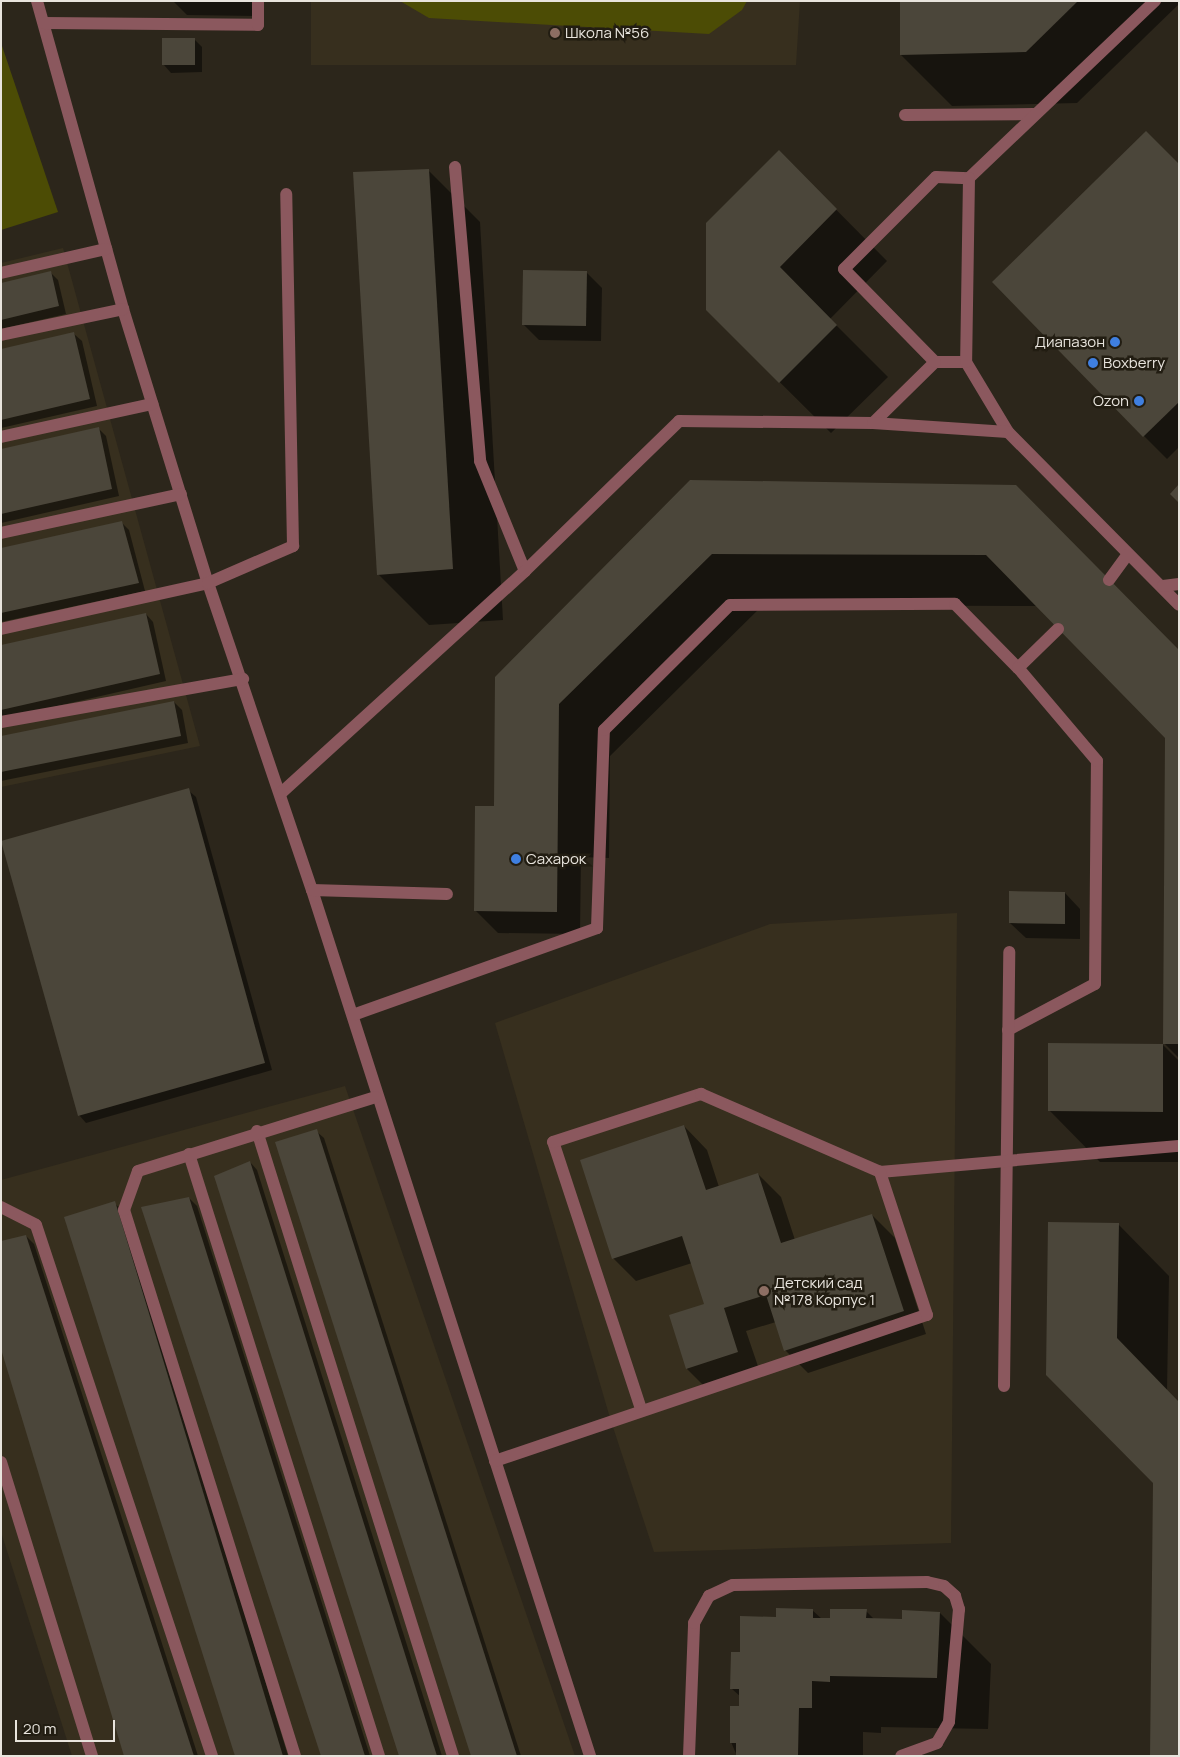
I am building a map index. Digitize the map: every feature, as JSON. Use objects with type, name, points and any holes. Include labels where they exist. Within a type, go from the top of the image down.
[{"type":"lane","points":[[37,1],[123,309],[208,583],[243,679],[353,1015],[376,1097],[590,1756]]},
{"type":"lane","points":[[44,22],[258,24],[258,1]]},
{"type":"lane","points":[[1155,1],[1034,114],[969,178],[966,362],[1008,432],[1127,555],[1162,586],[1179,605]]},
{"type":"lane","points":[[905,115],[1034,114]]},
{"type":"lane","points":[[455,167],[480,461],[525,571]]},
{"type":"lane","points":[[935,362],[844,269],[936,178],[969,178]]},
{"type":"lane","points":[[1,629],[208,583],[293,546],[286,194]]},
{"type":"lane","points":[[1,272],[106,249]]},
{"type":"lane","points":[[1,335],[123,309]]},
{"type":"lane","points":[[873,423],[935,362],[966,362]]},
{"type":"lane","points":[[1,437],[152,404]]},
{"type":"lane","points":[[280,794],[525,571],[679,421],[873,423],[1008,432]]},
{"type":"lane","points":[[1,533],[181,494]]},
{"type":"lane","points":[[1109,580],[1127,555]]},
{"type":"lane","points":[[1162,586],[1179,584]]},
{"type":"lane","points":[[353,1015],[597,928],[604,730],[730,605],[955,604],[1018,668],[1097,761],[1095,984],[1008,1030]]},
{"type":"lane","points":[[1018,668],[1058,629]]},
{"type":"lane","points":[[1,722],[243,679]]},
{"type":"lane","points":[[312,890],[447,894]]},
{"type":"lane","points":[[1004,1386],[1009,952]]},
{"type":"lane","points":[[641,1409],[553,1142],[700,1094],[880,1172],[1179,1146]]},
{"type":"lane","points":[[295,1756],[124,1210],[138,1171],[257,1130],[376,1097]]},
{"type":"lane","points":[[257,1130],[453,1756]]},
{"type":"lane","points":[[189,1154],[379,1756]]},
{"type":"lane","points":[[495,1461],[641,1409],[927,1315],[880,1172]]},
{"type":"lane","points":[[1,1206],[36,1225],[212,1756]]},
{"type":"lane","points":[[1,1462],[92,1756]]},
{"type":"lane","points":[[690,1756],[694,1622],[709,1596],[733,1585],[927,1582],[944,1586],[956,1596],[959,1609],[949,1722],[937,1743],[901,1756]]},
{"type":"shaded area","name":"Школа №56","points":[[311,1],[800,1],[796,65],[311,65]]},
{"type":"shaded area","points":[[400,1],[747,1],[742,10],[709,34],[429,18]]},
{"type":"shaded area","points":[[1,43],[58,212],[1,230]]},
{"type":"shaded area","points":[[63,248],[200,746],[1,787],[1,263]]},
{"type":"shaded area","name":"Детский сад №178 Корпус 1","points":[[957,913],[951,1543],[654,1552],[610,1418],[495,1023],[770,924]]},
{"type":"shaded area","points":[[345,1086],[575,1756],[72,1756],[1,1532],[1,1180]]},
{"type":"building","points":[[900,1],[1078,1],[1026,52],[900,55]]},
{"type":"building","points":[[162,38],[195,38],[195,65],[162,65]]},
{"type":"building","name":"Диапазон","points":[[1146,131],[1179,164],[1179,402],[1143,437],[992,282]]},
{"type":"building","points":[[779,150],[837,209],[780,267],[837,325],[779,383],[706,310],[706,223]]},
{"type":"building","points":[[429,169],[453,569],[377,575],[353,172]]},
{"type":"building","points":[[523,270],[587,271],[586,326],[522,325]]},
{"type":"building","points":[[51,271],[59,306],[1,320],[1,283]]},
{"type":"building","points":[[74,332],[90,399],[1,420],[1,349]]},
{"type":"building","points":[[99,427],[112,489],[1,514],[1,449]]},
{"type":"building","points":[[690,480],[1016,485],[1179,650],[1179,1044],[1163,1044],[1165,738],[986,555],[712,554],[559,704],[557,912],[474,911],[475,806],[494,806],[495,677]]},
{"type":"building","points":[[1179,484],[1179,503],[1170,494]]},
{"type":"building","points":[[122,521],[139,583],[1,613],[1,548]]},
{"type":"building","points":[[146,613],[160,674],[1,710],[1,645]]},
{"type":"building","points":[[174,701],[181,736],[1,772],[1,736]]},
{"type":"building","points":[[189,788],[265,1063],[78,1116],[1,841]]},
{"type":"building","points":[[1009,891],[1065,892],[1065,924],[1009,923]]},
{"type":"building","points":[[1048,1043],[1163,1044],[1163,1112],[1048,1111]]},
{"type":"building","points":[[684,1125],[706,1190],[758,1173],[781,1243],[872,1214],[904,1311],[784,1351],[766,1295],[724,1308],[738,1352],[686,1369],[669,1315],[704,1304],[682,1236],[612,1259],[580,1160]]},
{"type":"building","points":[[317,1129],[517,1756],[471,1756],[275,1142]]},
{"type":"building","points":[[250,1161],[437,1756],[399,1756],[214,1176]]},
{"type":"building","points":[[189,1197],[365,1756],[321,1756],[141,1207]]},
{"type":"building","points":[[115,1201],[283,1756],[235,1756],[64,1217]]},
{"type":"building","points":[[1048,1222],[1119,1223],[1117,1338],[1179,1402],[1179,1756],[1150,1756],[1153,1483],[1046,1375]]},
{"type":"building","points":[[26,1235],[194,1756],[124,1756],[1,1349],[1,1241]]},
{"type":"building","points":[[776,1608],[813,1609],[813,1618],[830,1618],[830,1609],[867,1609],[866,1618],[902,1619],[902,1610],[940,1612],[937,1678],[830,1676],[830,1682],[812,1681],[812,1708],[799,1708],[798,1756],[736,1756],[736,1743],[730,1743],[730,1706],[739,1706],[739,1689],[730,1689],[731,1652],[740,1652],[740,1616],[776,1617]]},
{"type":"place","name":"Школа №56","points":[[555,33]]},
{"type":"place","name":"Диапазон","points":[[1115,342]]},
{"type":"place","name":"Boxberry","points":[[1093,363]]},
{"type":"place","name":"Ozon","points":[[1139,401]]},
{"type":"place","name":"Сахарок","points":[[516,859]]},
{"type":"place","name":"Детский сад №178 Корпус 1","points":[[764,1291]]}]
